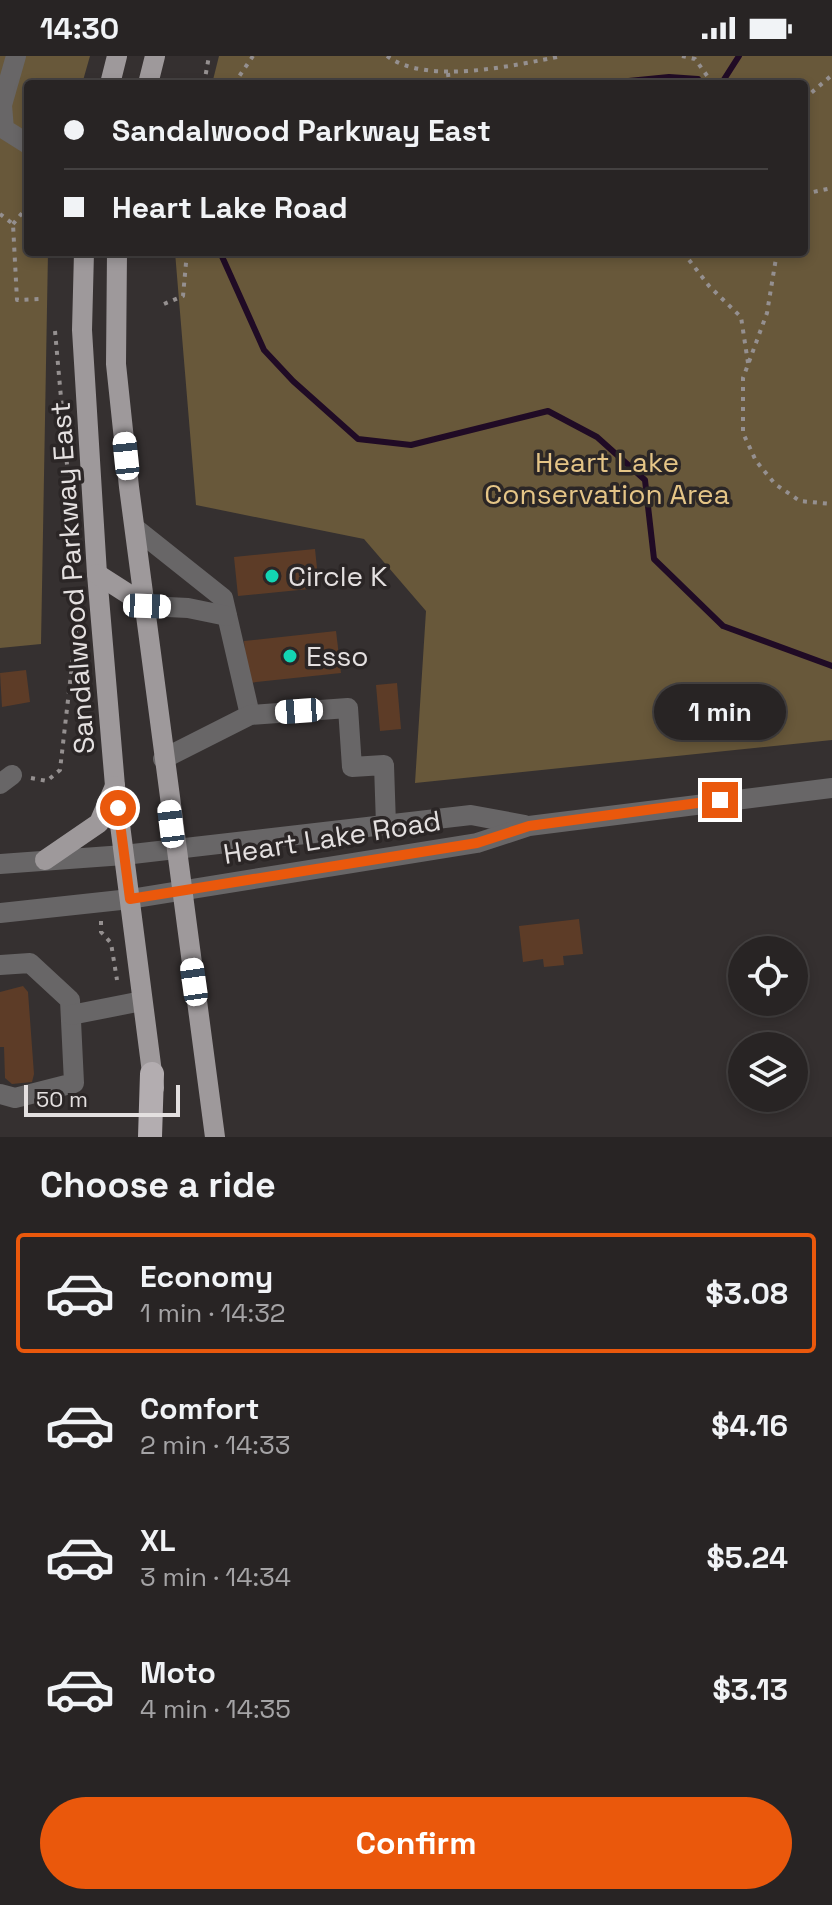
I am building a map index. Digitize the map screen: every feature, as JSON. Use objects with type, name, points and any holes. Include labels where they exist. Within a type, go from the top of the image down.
[{"type":"highway","points":[[150,1137],[152,1074]]},
{"type":"main road","points":[[111,80],[117,56]]},
{"type":"main road","points":[[149,80],[155,56]]},
{"type":"main road","name":"Sandalwood Parkway East","points":[[84,256],[82,330],[97,574],[115,786],[130,899],[132,1003],[152,1074],[160,1137]]},
{"type":"main road","points":[[117,256],[116,364],[163,759],[215,1137]]},
{"type":"main road","points":[[97,574],[147,606]]},
{"type":"main road","points":[[45,860],[99,823],[115,786]]},
{"type":"street","points":[[16,56],[2,105],[4,129],[24,142]]},
{"type":"street","points":[[135,528],[223,598],[233,629],[250,715]]},
{"type":"street","points":[[147,606],[188,608],[227,616]]},
{"type":"street","points":[[163,759],[250,715],[348,708],[352,767],[384,765],[386,825]]},
{"type":"street","name":"Heart Lake Road","points":[[0,913],[130,899],[477,843],[529,826],[832,788]]},
{"type":"street","name":"Heart Lake Road","points":[[0,864],[124,855],[471,815],[529,826]]},
{"type":"street","points":[[0,965],[30,963],[70,1000],[74,1083],[15,1098],[0,1094]]},
{"type":"street","points":[[71,1015],[132,1003]]},
{"type":"path","points":[[205,80],[209,56]]},
{"type":"path","points":[[237,80],[253,56]]},
{"type":"path","points":[[387,56],[395,62],[448,73],[562,56]]},
{"type":"path","points":[[682,56],[695,59],[710,80]]},
{"type":"path","points":[[448,73],[449,80]]},
{"type":"path","points":[[808,96],[832,75]]},
{"type":"path","points":[[808,193],[832,188]]},
{"type":"path","points":[[24,211],[13,224],[17,300],[40,299]]},
{"type":"path","points":[[0,214],[13,224]]},
{"type":"path","points":[[164,304],[183,296],[187,256]]},
{"type":"path","points":[[686,256],[709,286],[741,317],[748,364]]},
{"type":"path","points":[[776,256],[767,313],[743,378],[743,433],[756,461],[775,484],[800,501],[832,504]]},
{"type":"path","points":[[6,780],[47,781],[60,770],[76,630],[82,626]]},
{"type":"path","points":[[101,927],[111,943],[132,1003]]},
{"type":"green space","points":[[0,56],[90,56],[83,80],[24,80],[24,256],[48,256],[41,644],[0,648]]},
{"type":"green space","name":"Heart Lake Conservation Area","points":[[219,56],[832,56],[832,740],[415,783],[426,611],[364,539],[196,505],[175,256],[808,256],[808,80],[213,80]]},
{"type":"building","points":[[315,549],[319,588],[238,596],[234,557]]},
{"type":"building","points":[[336,631],[341,673],[248,683],[244,641]]},
{"type":"building","points":[[26,670],[30,702],[2,707],[0,673]]},
{"type":"building","points":[[397,683],[401,729],[380,731],[376,685]]},
{"type":"building","points":[[579,919],[583,954],[563,956],[564,965],[544,967],[543,959],[523,962],[519,926]]},
{"type":"building","points":[[23,986],[28,992],[34,1074],[32,1082],[12,1084],[5,1078],[4,1047],[0,1047],[0,992]]},
{"type":"waterway","points":[[724,80],[739,56]]},
{"type":"waterway","points":[[639,80],[669,77],[698,79]]},
{"type":"waterway","points":[[222,256],[264,350],[293,381],[358,439],[411,445],[548,411],[597,437],[645,480],[654,559],[723,626],[832,666]]},
{"type":"place","name":"Circle K","points":[[272,576]]},
{"type":"place","name":"Esso","points":[[290,656]]},
{"type":"route","points":[[118,808],[130,899],[477,843],[529,826],[720,800]]}]
